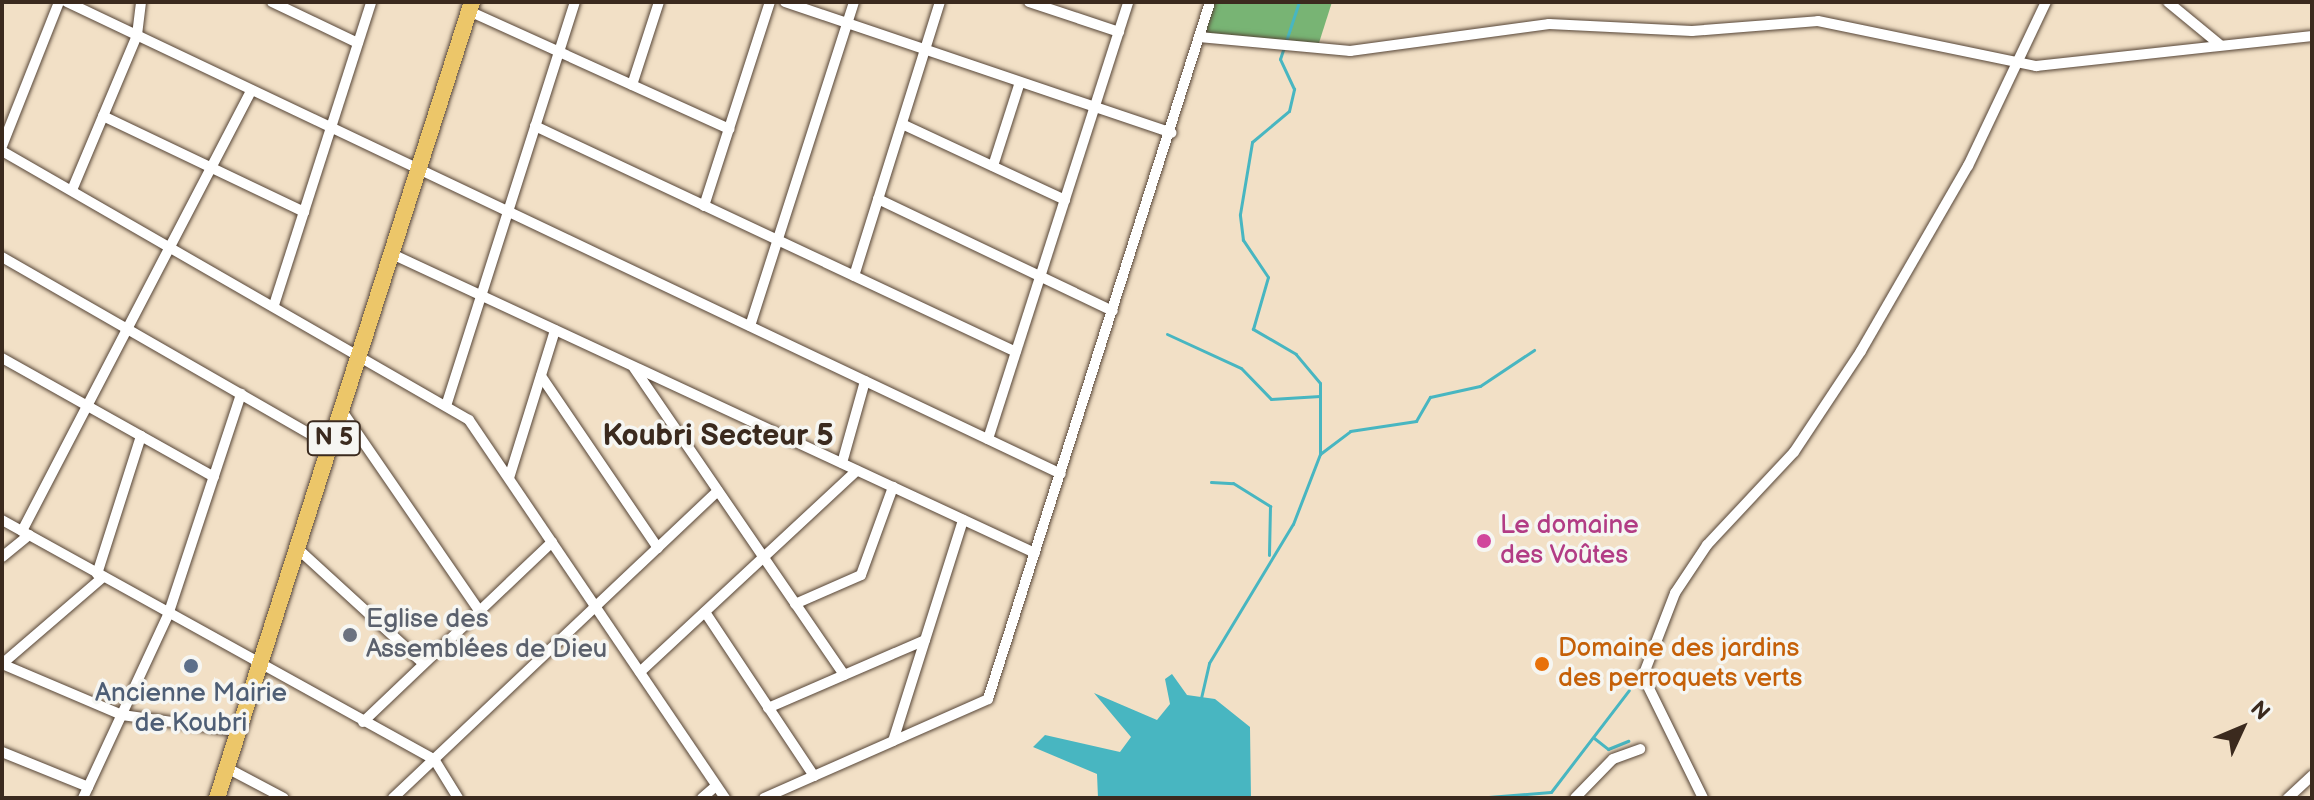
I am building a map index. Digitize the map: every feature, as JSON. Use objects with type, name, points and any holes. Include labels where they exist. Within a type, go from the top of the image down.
[{"type":"highway","name":"N 5","points":[[217,798],[419,169],[468,5]]},
{"type":"street","points":[[59,2],[2,148],[469,420],[725,798]]},
{"type":"street","points":[[67,2],[1061,474]]},
{"type":"street","points":[[72,190],[137,35],[141,2]]},
{"type":"street","points":[[272,2],[358,43]]},
{"type":"street","points":[[274,305],[371,2]]},
{"type":"street","points":[[446,406],[575,2]]},
{"type":"street","points":[[632,85],[659,2]]},
{"type":"street","points":[[704,206],[770,2]]},
{"type":"street","points":[[785,2],[1171,133]]},
{"type":"street","points":[[750,326],[854,2]]},
{"type":"street","points":[[854,276],[940,2]]},
{"type":"street","points":[[1029,2],[1119,32]]},
{"type":"street","points":[[988,439],[1128,2]]},
{"type":"street","points":[[764,798],[988,699],[1171,133],[1210,2]]},
{"type":"street","points":[[1703,798],[1643,676],[1675,593],[1707,545],[1794,452],[1861,351],[1968,166],[2046,2]]},
{"type":"street","points":[[2168,2],[2219,44]]},
{"type":"street","points":[[468,5],[559,52],[729,129]]},
{"type":"street","points":[[1199,37],[1350,51],[1549,24],[1692,31],[1818,21],[2015,64],[2082,63],[2219,44],[2312,36]]},
{"type":"street","points":[[993,166],[1020,82]]},
{"type":"street","points":[[2,557],[25,533],[87,406],[252,90]]},
{"type":"street","points":[[103,116],[304,212]]},
{"type":"street","points":[[902,124],[1065,200]]},
{"type":"street","points":[[535,126],[1016,352]]},
{"type":"street","points":[[878,199],[1113,311]]},
{"type":"street","points":[[392,254],[1035,553]]},
{"type":"street","points":[[2,257],[331,446]]},
{"type":"street","points":[[509,478],[555,330]]},
{"type":"street","points":[[3,360],[214,477]]},
{"type":"street","points":[[633,366],[844,675]]},
{"type":"street","points":[[541,376],[658,548]]},
{"type":"street","points":[[842,463],[865,381]]},
{"type":"street","points":[[3,754],[86,793],[168,615],[241,394]]},
{"type":"street","points":[[342,411],[479,610]]},
{"type":"street","points":[[141,436],[100,576],[2,664],[122,715],[238,731]]},
{"type":"street","points":[[640,672],[857,470]]},
{"type":"street","points":[[795,604],[861,575],[893,487]]},
{"type":"street","points":[[393,798],[718,491]]},
{"type":"street","points":[[2,520],[260,666],[434,759],[458,798]]},
{"type":"street","points":[[893,741],[963,520]]},
{"type":"street","points":[[363,722],[552,542]]},
{"type":"street","points":[[298,549],[423,663]]},
{"type":"street","points":[[705,612],[814,776]]},
{"type":"street","points":[[768,708],[925,640]]},
{"type":"street","points":[[1575,798],[1613,759],[1640,749]]},
{"type":"street","points":[[227,768],[284,798]]},
{"type":"street","points":[[2288,798],[2312,776]]},
{"type":"street","points":[[702,798],[716,786]]},
{"type":"green space","points":[[1210,2],[1332,2],[1318,46],[1199,37]]},
{"type":"water","points":[[1172,674],[1187,695],[1215,699],[1250,727],[1251,798],[1098,798],[1097,774],[1033,747],[1045,735],[1120,752],[1131,737],[1094,693],[1157,720],[1170,704],[1165,679]]},
{"type":"waterway","points":[[1201,698],[1209,663],[1293,524],[1320,454],[1320,383],[1296,354],[1253,329],[1268,277],[1243,240],[1240,214],[1252,142],[1289,111],[1294,89],[1280,59],[1299,2]]},
{"type":"waterway","points":[[1167,334],[1241,368],[1271,399],[1320,396]]},
{"type":"waterway","points":[[1320,454],[1350,431],[1416,421],[1430,397],[1480,386],[1534,350]]},
{"type":"waterway","points":[[1211,482],[1233,483],[1270,506],[1269,555]]},
{"type":"waterway","points":[[1476,798],[1551,792],[1629,690]]},
{"type":"waterway","points":[[1594,738],[1608,749],[1628,741]]},
{"type":"place","name":"Le domaine des Voûtes","points":[[1484,541]]},
{"type":"place","name":"Eglise des Assemblées de Dieu","points":[[350,635]]},
{"type":"place","name":"Domaine des jardins des perroquets verts","points":[[1542,664]]},
{"type":"place","name":"Ancienne Mairie de Koubri","points":[[191,666]]},
{"type":"district","name":"Koubri Secteur 5","points":[[718,436]]}]
